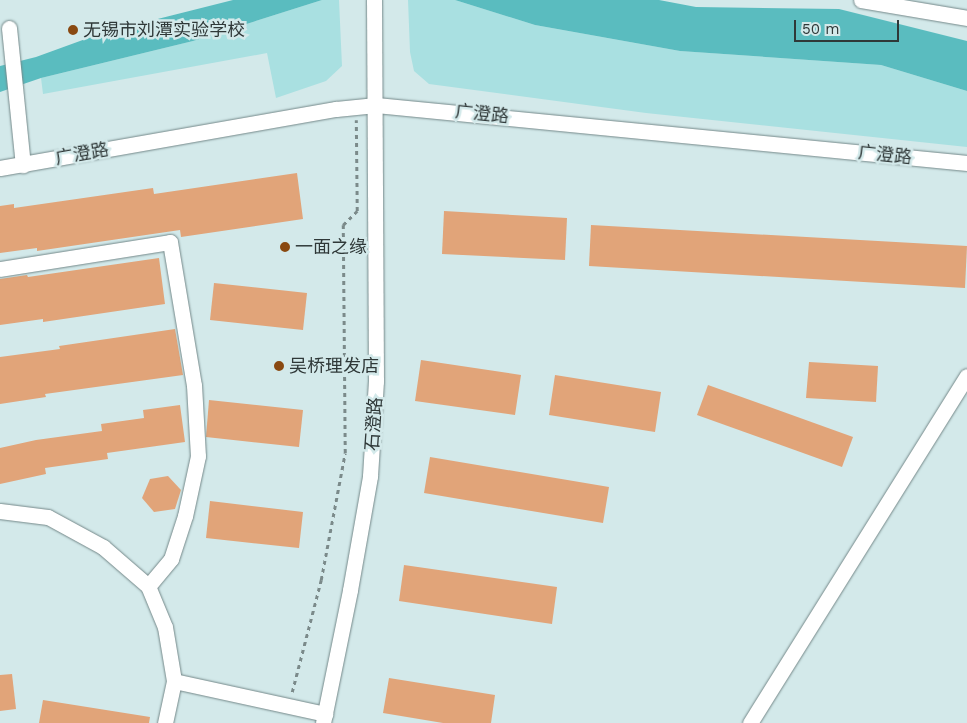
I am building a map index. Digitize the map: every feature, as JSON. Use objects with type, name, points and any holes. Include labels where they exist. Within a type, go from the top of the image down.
[{"type":"street","name":"石澄路","points":[[324,718],[350,590],[370,476],[376,381],[374,0]]},
{"type":"street","points":[[861,0],[967,18]]},
{"type":"street","points":[[9,28],[23,164]]},
{"type":"street","name":"广澄路","points":[[0,168],[376,105],[967,163]]},
{"type":"street","points":[[0,269],[170,242],[194,385],[198,456],[185,516],[171,559],[148,586]]},
{"type":"street","points":[[750,723],[967,376]]},
{"type":"street","points":[[0,510],[48,517],[103,547],[148,586],[165,627],[174,681],[166,723]]},
{"type":"street","points":[[174,681],[289,706],[324,718]]},
{"type":"path","points":[[289,706],[321,580],[345,453],[343,226],[357,211],[356,107]]},
{"type":"shaded area","points":[[233,0],[322,0],[193,41],[41,78],[0,92],[0,66],[36,57],[102,33]]},
{"type":"shaded area","points":[[322,0],[339,0],[342,66],[326,81],[276,98],[267,53],[43,94],[41,78],[193,41]]},
{"type":"shaded area","points":[[408,0],[455,0],[535,25],[680,51],[881,65],[967,91],[967,147],[646,113],[429,84],[414,71],[410,52]]},
{"type":"shaded area","points":[[455,0],[659,0],[696,7],[839,9],[967,41],[967,91],[881,65],[680,51],[535,25]]},
{"type":"building","points":[[297,173],[303,219],[181,237],[180,230],[37,251],[37,248],[0,253],[0,206],[14,204],[14,208],[153,188],[154,194]]},
{"type":"building","points":[[444,211],[567,218],[565,260],[442,254]]},
{"type":"building","points":[[591,225],[967,246],[965,288],[589,266]]},
{"type":"building","points":[[159,258],[165,304],[43,322],[43,319],[0,325],[0,279],[27,275],[28,277]]},
{"type":"building","points":[[214,283],[307,293],[303,330],[210,320]]},
{"type":"building","points":[[175,329],[183,375],[45,394],[46,397],[0,404],[0,357],[60,349],[59,346]]},
{"type":"building","points":[[421,360],[521,375],[515,415],[415,401]]},
{"type":"building","points":[[809,362],[878,366],[876,402],[806,398]]},
{"type":"building","points":[[555,375],[661,392],[655,432],[549,415]]},
{"type":"building","points":[[708,385],[853,437],[842,467],[697,415]]},
{"type":"building","points":[[209,400],[303,410],[299,447],[206,437]]},
{"type":"building","points":[[180,405],[185,442],[107,453],[108,459],[45,468],[46,474],[0,484],[0,448],[36,440],[102,431],[101,424],[144,418],[143,410]]},
{"type":"building","points":[[430,457],[609,487],[603,523],[424,493]]},
{"type":"building","points":[[168,476],[181,490],[175,509],[154,512],[142,498],[150,479]]},
{"type":"building","points":[[210,501],[303,512],[299,548],[206,538]]},
{"type":"building","points":[[404,565],[557,587],[552,624],[399,601]]},
{"type":"building","points":[[12,674],[16,709],[0,711],[0,675]]},
{"type":"building","points":[[389,678],[495,695],[491,723],[443,723],[383,713]]},
{"type":"building","points":[[43,700],[150,717],[149,723],[39,723]]},
{"type":"place","name":"无锡市刘潭实验学校","points":[[73,30]]},
{"type":"place","name":"一面之缘","points":[[285,247]]},
{"type":"place","name":"吴桥理发店","points":[[279,366]]}]
